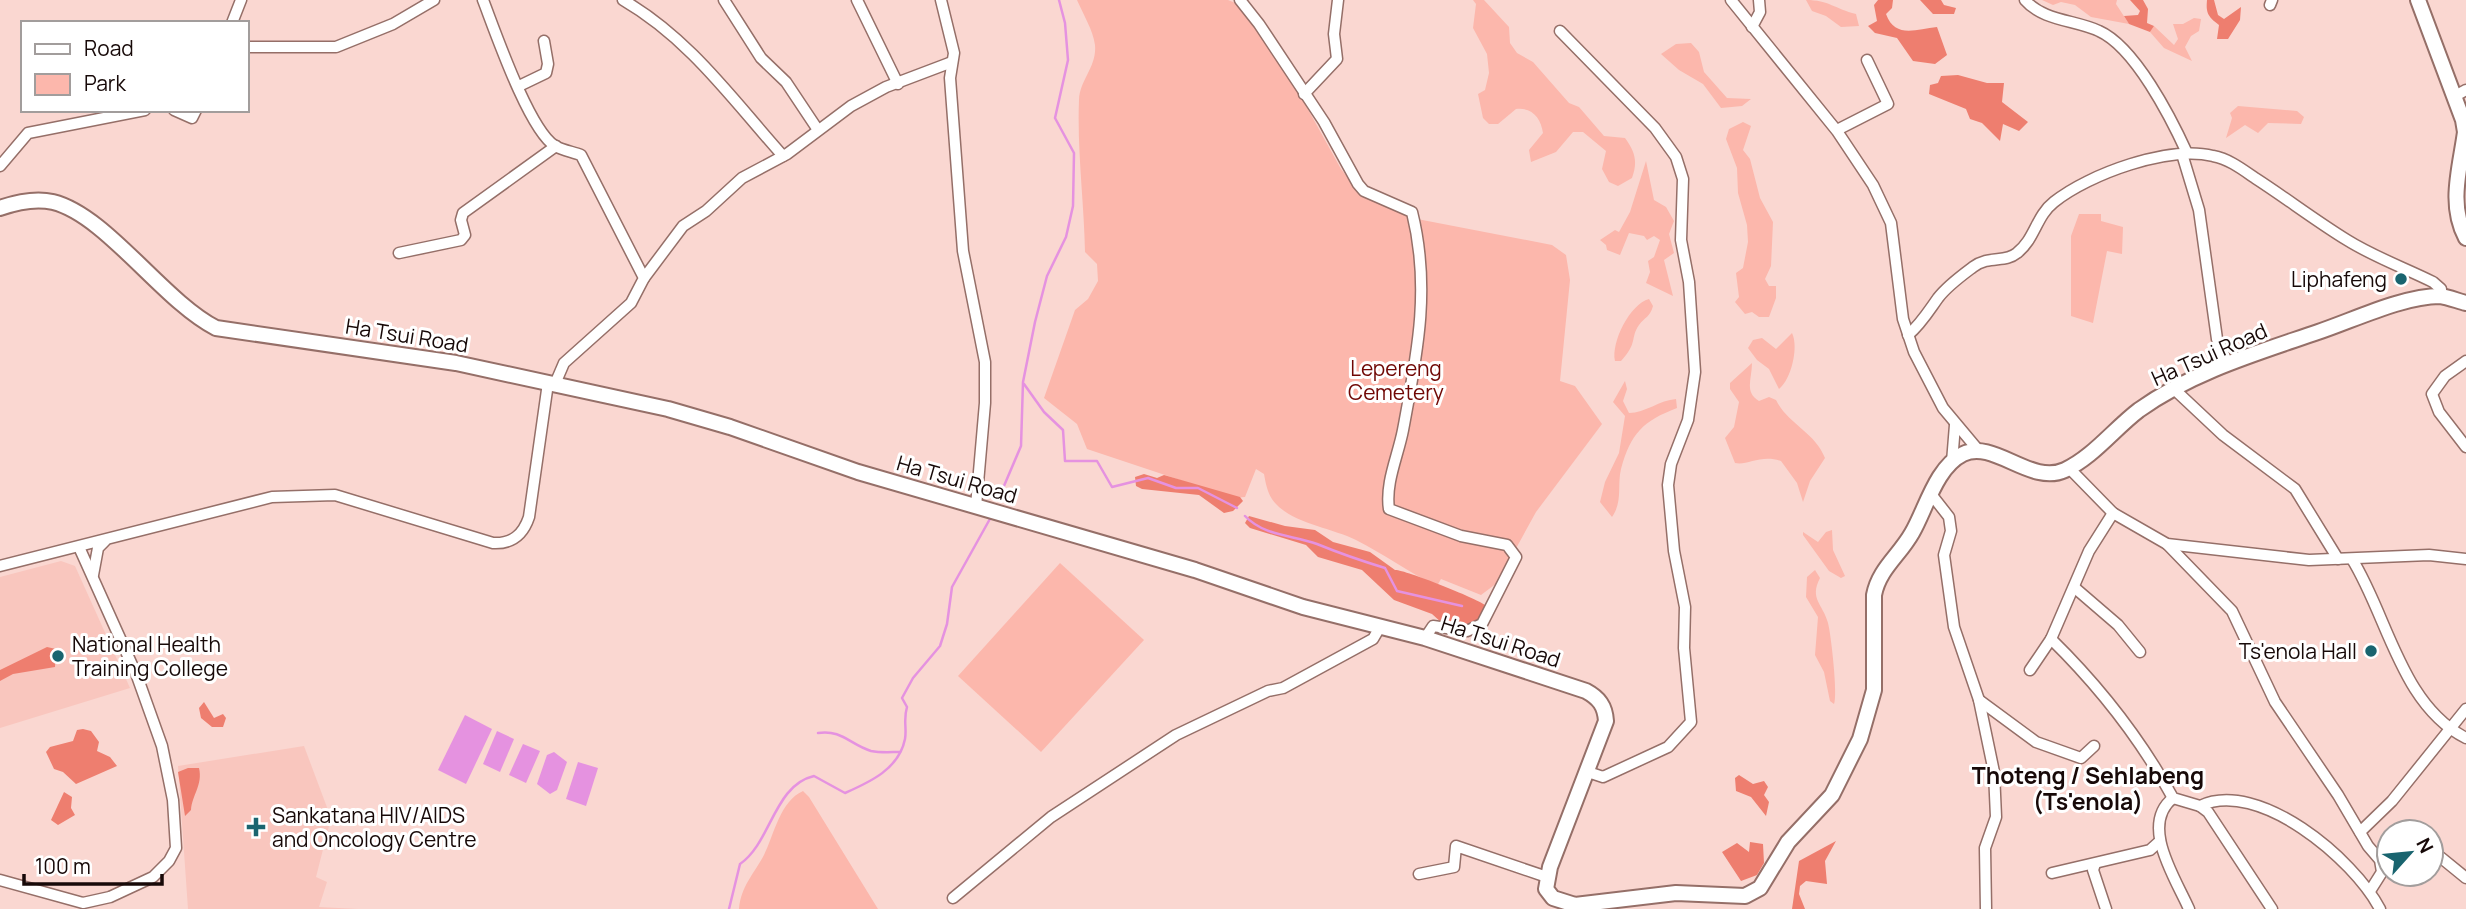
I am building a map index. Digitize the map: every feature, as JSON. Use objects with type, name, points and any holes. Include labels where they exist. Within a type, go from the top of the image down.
[{"type":"street","points":[[233,21],[241,0]]},
{"type":"street","points":[[248,47],[336,47],[393,24],[434,0]]},
{"type":"street","points":[[483,0],[542,134],[556,146],[581,155],[644,278]]},
{"type":"street","points":[[623,0],[653,17],[696,55],[783,156]]},
{"type":"street","points":[[724,0],[761,58],[786,82],[818,130]]},
{"type":"street","points":[[857,0],[898,84]]},
{"type":"street","points":[[941,0],[954,53],[950,78],[963,251],[982,334],[985,362],[985,403],[976,506]]},
{"type":"street","points":[[1240,0],[1304,94],[1358,184],[1364,191],[1412,212],[1418,234],[1423,298],[1403,432],[1386,494],[1389,509],[1461,536],[1507,545],[1516,557],[1482,624],[1466,631],[1433,626],[1425,638]]},
{"type":"street","points":[[1304,94],[1337,59],[1334,34],[1338,0]]},
{"type":"street","points":[[1731,0],[1837,130],[1888,213],[1908,335],[1923,372],[1955,425],[1979,451],[2041,473],[2052,474],[2069,468],[2113,513],[2166,544],[2232,611],[2275,702],[2380,860],[2382,872],[2370,891]]},
{"type":"street","points":[[1752,27],[1760,12],[1759,0]]},
{"type":"street","points":[[2025,0],[2061,20],[2102,32],[2123,50],[2151,86],[2185,154],[2199,211],[2217,339],[2228,363]]},
{"type":"street","points":[[2418,0],[2460,93],[2465,145],[2456,207],[2466,238]]},
{"type":"street","points":[[1560,32],[1601,76],[1645,116],[1680,166],[1685,190],[1681,240],[1689,282],[1695,372],[1688,421],[1671,464],[1668,485],[1674,551],[1685,607],[1684,648],[1691,722],[1668,747],[1604,777],[1588,772]]},
{"type":"street","points":[[519,86],[545,73],[548,64],[544,41]]},
{"type":"street","points":[[1837,130],[1888,104],[1867,60]]},
{"type":"street","points":[[0,566],[272,497],[323,493],[493,543],[505,543],[525,528],[552,384],[564,363],[631,303],[644,278],[683,226],[706,211],[742,178],[783,156],[851,106],[886,87],[952,62]]},
{"type":"street","points":[[0,166],[28,134],[135,112]]},
{"type":"street","points":[[178,112],[192,118],[195,112]]},
{"type":"street","points":[[399,253],[460,240],[465,235],[461,220],[463,213],[556,146]]},
{"type":"street","points":[[1908,335],[1920,325],[1940,296],[1976,265],[1989,257],[2003,258],[2017,254],[2034,236],[2039,219],[2053,202],[2087,183],[2131,165],[2154,157],[2185,154],[2214,156],[2242,168],[2348,241],[2433,282],[2441,289],[2441,296]]},
{"type":"street","name":"Ha Tsui Road","points":[[0,208],[30,200],[53,202],[66,207],[120,248],[182,306],[216,328],[456,363],[729,426],[858,472],[1195,570],[1303,607],[1425,638],[1597,697],[1605,712],[1606,721],[1547,877]]},
{"type":"street","name":"Ha Tsui Road","points":[[2069,468],[2139,410],[2228,363],[2386,307],[2441,296],[2466,303]]},
{"type":"street","points":[[2466,361],[2445,376],[2432,394],[2440,412],[2466,447]]},
{"type":"street","points":[[2175,389],[2223,435],[2295,489],[2338,559]]},
{"type":"street","points":[[1952,462],[1955,425]]},
{"type":"street","points":[[1419,874],[1454,867],[1456,846],[1547,877],[1546,889],[1553,898],[1575,905],[1676,893],[1745,896],[1760,888],[1788,842],[1832,795],[1860,739],[1874,690],[1874,595],[1877,582],[1906,544],[1931,494],[1952,462],[1963,454],[1979,451]]},
{"type":"street","points":[[1931,494],[1950,517],[1951,531],[1944,555],[1954,627],[1979,700],[1994,772],[1996,817],[1985,848],[1986,909]]},
{"type":"street","points":[[2029,670],[2051,639],[2089,551],[2113,513]]},
{"type":"street","points":[[93,576],[98,548],[108,539]]},
{"type":"street","points":[[505,543],[508,555]]},
{"type":"street","points":[[2166,544],[2309,560],[2430,555],[2466,559]]},
{"type":"street","points":[[0,880],[83,903],[110,897],[153,877],[169,861],[176,848],[173,800],[162,746],[137,676],[79,547]]},
{"type":"street","points":[[2352,559],[2411,681],[2428,707],[2449,730],[2466,738]]},
{"type":"street","points":[[2075,588],[2118,625],[2140,652]]},
{"type":"street","points":[[953,898],[1051,817],[1176,735],[1268,691],[1283,688],[1374,639],[1380,627]]},
{"type":"street","points":[[2051,639],[2110,702],[2132,731],[2173,798],[2200,806],[2207,813],[2272,909]]},
{"type":"street","points":[[1979,700],[2036,742],[2081,758],[2094,746]]},
{"type":"street","points":[[2360,832],[2392,801],[2466,709]]},
{"type":"street","points":[[2173,798],[2166,803],[2158,826],[2160,841],[2189,909]]},
{"type":"street","points":[[2200,806],[2213,800],[2234,800],[2267,807],[2323,844],[2370,891],[2380,909]]},
{"type":"street","points":[[2052,873],[2150,850],[2160,841]]},
{"type":"street","points":[[2445,861],[2466,878]]},
{"type":"street","points":[[2095,864],[2093,870],[2106,909]]},
{"type":"shaded area","points":[[1878,0],[1893,0],[1892,8],[1886,14],[1890,22],[1901,30],[1937,27],[1947,55],[1935,64],[1913,61],[1897,38],[1875,33],[1868,26],[1877,21],[1874,5]]},
{"type":"shaded area","points":[[1920,0],[1941,0],[1944,5],[1956,8],[1954,14],[1933,14]]},
{"type":"shaded area","points":[[2130,0],[2143,0],[2148,9],[2147,23],[2154,26],[2150,32],[2129,24],[2124,16],[2138,15],[2140,11]]},
{"type":"shaded area","points":[[2207,0],[2214,0],[2218,15],[2224,19],[2241,7],[2240,20],[2228,39],[2217,39],[2219,25],[2208,14]]},
{"type":"shaded area","points":[[1958,75],[1987,83],[2004,83],[2002,102],[2028,122],[2019,131],[2003,124],[2000,141],[1982,123],[1970,119],[1966,109],[1929,94],[1930,85],[1938,83],[1941,76]]},
{"type":"shaded area","points":[[1144,474],[1157,478],[1164,475],[1240,497],[1243,501],[1233,511],[1224,513],[1199,495],[1142,489],[1136,486],[1135,477]]},
{"type":"shaded area","points":[[1249,516],[1285,526],[1315,530],[1333,542],[1370,552],[1395,570],[1440,585],[1485,605],[1480,619],[1461,628],[1442,623],[1432,614],[1394,600],[1362,570],[1318,557],[1306,545],[1250,528],[1245,523]]},
{"type":"shaded area","name":"National Health Training College","points":[[61,561],[75,566],[130,688],[0,728],[0,577]]},
{"type":"shaded area","points":[[47,647],[56,649],[55,667],[13,674],[0,681],[0,670]]},
{"type":"shaded area","points":[[204,702],[214,718],[223,714],[226,718],[223,727],[212,727],[201,718],[199,708]]},
{"type":"shaded area","points":[[465,715],[492,729],[466,784],[438,770]]},
{"type":"shaded area","points":[[77,730],[91,731],[99,742],[97,751],[110,757],[117,766],[76,784],[63,772],[54,769],[46,752],[50,747],[73,741]]},
{"type":"shaded area","points":[[497,731],[514,739],[500,772],[483,764]]},
{"type":"shaded area","points":[[523,744],[540,751],[526,783],[509,775]]},
{"type":"shaded area","name":"Sankatana HIV/AIDS and Oncology Centre","points":[[304,746],[331,818],[316,877],[327,882],[319,907],[358,909],[188,909],[178,766]]},
{"type":"shaded area","points":[[554,752],[567,762],[557,790],[550,794],[537,784],[547,755]]},
{"type":"shaded area","points":[[578,762],[598,768],[586,806],[566,799]]},
{"type":"shaded area","points":[[199,768],[200,780],[191,810],[185,816],[178,772]]},
{"type":"shaded area","points":[[1739,775],[1753,784],[1764,781],[1768,787],[1764,795],[1769,802],[1766,816],[1751,797],[1736,791],[1735,778]]},
{"type":"shaded area","points":[[64,792],[72,797],[71,808],[75,815],[58,825],[51,820]]},
{"type":"shaded area","points":[[1836,841],[1825,861],[1827,884],[1806,881],[1800,886],[1799,894],[1805,909],[1792,909],[1799,861]]},
{"type":"shaded area","points":[[1750,842],[1763,844],[1764,863],[1757,875],[1741,881],[1722,852],[1737,843],[1749,852]]},
{"type":"green space","name":"Lepereng Cemetery","points":[[1077,0],[1228,0],[1238,4],[1299,93],[1341,169],[1361,194],[1391,205],[1412,218],[1552,245],[1566,255],[1570,280],[1560,381],[1575,386],[1602,424],[1536,512],[1497,583],[1481,595],[1441,579],[1437,586],[1356,540],[1303,521],[1284,511],[1273,501],[1264,474],[1256,469],[1245,497],[1234,498],[1087,449],[1077,424],[1044,398],[1075,310],[1088,299],[1098,281],[1097,264],[1085,252],[1079,119],[1080,93],[1093,60],[1095,45]]},
{"type":"green space","points":[[1473,0],[1484,0],[1509,27],[1510,43],[1517,53],[1533,62],[1569,103],[1579,107],[1604,136],[1625,138],[1634,157],[1632,178],[1618,186],[1609,182],[1602,169],[1606,151],[1583,132],[1573,132],[1556,152],[1531,162],[1529,150],[1543,133],[1535,115],[1527,110],[1516,109],[1498,124],[1489,124],[1483,118],[1478,94],[1485,90],[1489,73],[1487,54],[1473,28],[1476,4]]},
{"type":"green space","points":[[1806,0],[1826,3],[1856,14],[1859,26],[1841,27],[1826,16],[1812,11]]},
{"type":"green space","points":[[2042,0],[2117,0],[2116,4],[2129,24],[2091,17],[2075,5],[2061,2],[2053,5]]},
{"type":"green space","points":[[2194,18],[2201,19],[2199,31],[2191,36],[2185,47],[2192,61],[2164,48],[2150,32],[2154,26],[2174,45],[2178,39],[2173,24],[2183,24]]},
{"type":"green space","points":[[1691,43],[1699,52],[1704,72],[1727,98],[1751,99],[1742,106],[1721,108],[1703,84],[1679,70],[1661,54],[1676,44]]},
{"type":"green space","points":[[2238,106],[2297,111],[2304,117],[2301,124],[2268,123],[2258,133],[2245,125],[2226,138],[2232,118],[2230,113]]},
{"type":"green space","points":[[1743,122],[1751,126],[1743,150],[1750,159],[1760,198],[1773,222],[1771,266],[1765,279],[1769,286],[1776,286],[1776,298],[1769,317],[1759,317],[1752,312],[1745,314],[1735,302],[1739,297],[1736,273],[1743,268],[1748,242],[1747,225],[1738,193],[1737,168],[1726,139],[1729,129]]},
{"type":"green space","points":[[1646,161],[1654,200],[1666,207],[1674,221],[1669,234],[1674,253],[1664,260],[1673,296],[1646,283],[1650,272],[1648,261],[1654,257],[1660,240],[1654,236],[1647,240],[1644,236],[1629,233],[1620,255],[1607,250],[1600,240],[1615,230],[1619,232],[1630,212]]},
{"type":"green space","points":[[2079,214],[2101,214],[2101,221],[2123,227],[2122,254],[2107,251],[2093,323],[2071,316],[2071,236]]},
{"type":"green space","points":[[1649,299],[1653,306],[1636,330],[1632,345],[1621,361],[1615,361],[1616,344],[1623,325],[1635,308]]},
{"type":"green space","points":[[1792,333],[1795,346],[1793,363],[1779,389],[1769,369],[1757,360],[1748,348],[1753,340],[1762,338],[1776,349]]},
{"type":"green space","points":[[1752,363],[1750,389],[1754,397],[1759,401],[1769,397],[1776,400],[1787,416],[1815,441],[1825,458],[1810,481],[1803,502],[1797,483],[1781,461],[1761,459],[1735,463],[1725,438],[1734,427],[1739,402],[1730,389],[1730,383]]},
{"type":"green space","points":[[1625,381],[1627,389],[1623,401],[1629,413],[1676,399],[1677,408],[1655,418],[1634,437],[1621,469],[1619,499],[1612,517],[1600,502],[1605,482],[1619,453],[1625,416],[1613,402]]},
{"type":"green space","points":[[1832,530],[1833,550],[1845,576],[1841,578],[1829,571],[1803,535],[1803,532],[1818,542],[1826,532]]},
{"type":"green space","points":[[1060,563],[1144,640],[1041,752],[958,676]]},
{"type":"green space","points":[[1815,570],[1820,578],[1816,596],[1826,616],[1831,639],[1835,678],[1834,704],[1830,701],[1824,672],[1815,655],[1818,617],[1806,597],[1807,577]]},
{"type":"green space","points":[[803,791],[878,909],[739,909],[745,887],[764,855],[783,810]]},
{"type":"waterway","points":[[998,500],[1021,446],[1023,382],[1035,322],[1047,276],[1066,237],[1073,206],[1074,153],[1055,118],[1068,60],[1065,23],[1059,0]]},
{"type":"waterway","points":[[1024,384],[1044,412],[1063,430],[1065,461],[1097,461],[1112,487],[1148,478],[1176,488],[1198,488],[1237,508]]},
{"type":"waterway","points":[[1245,516],[1261,528],[1385,568],[1397,591],[1462,606]]},
{"type":"waterway","points":[[729,909],[740,864],[759,843],[790,791],[814,776],[845,793],[873,779],[897,759],[905,739],[907,707],[902,698],[913,678],[940,646],[947,624],[952,587],[991,517]]},
{"type":"waterway","points":[[818,733],[840,735],[871,751],[900,752]]},
{"type":"place","name":"Liphafeng","points":[[2401,279]]},
{"type":"place","name":"Ts'enola Hall","points":[[2371,651]]},
{"type":"place","name":"National Health Training College","points":[[58,656]]},
{"type":"place","name":"Sankatana HIV/AIDS and Oncology Centre","points":[[256,827]]},
{"type":"district","name":"Thoteng / Sehlabeng (Ts'enola)","points":[[2088,788]]}]
